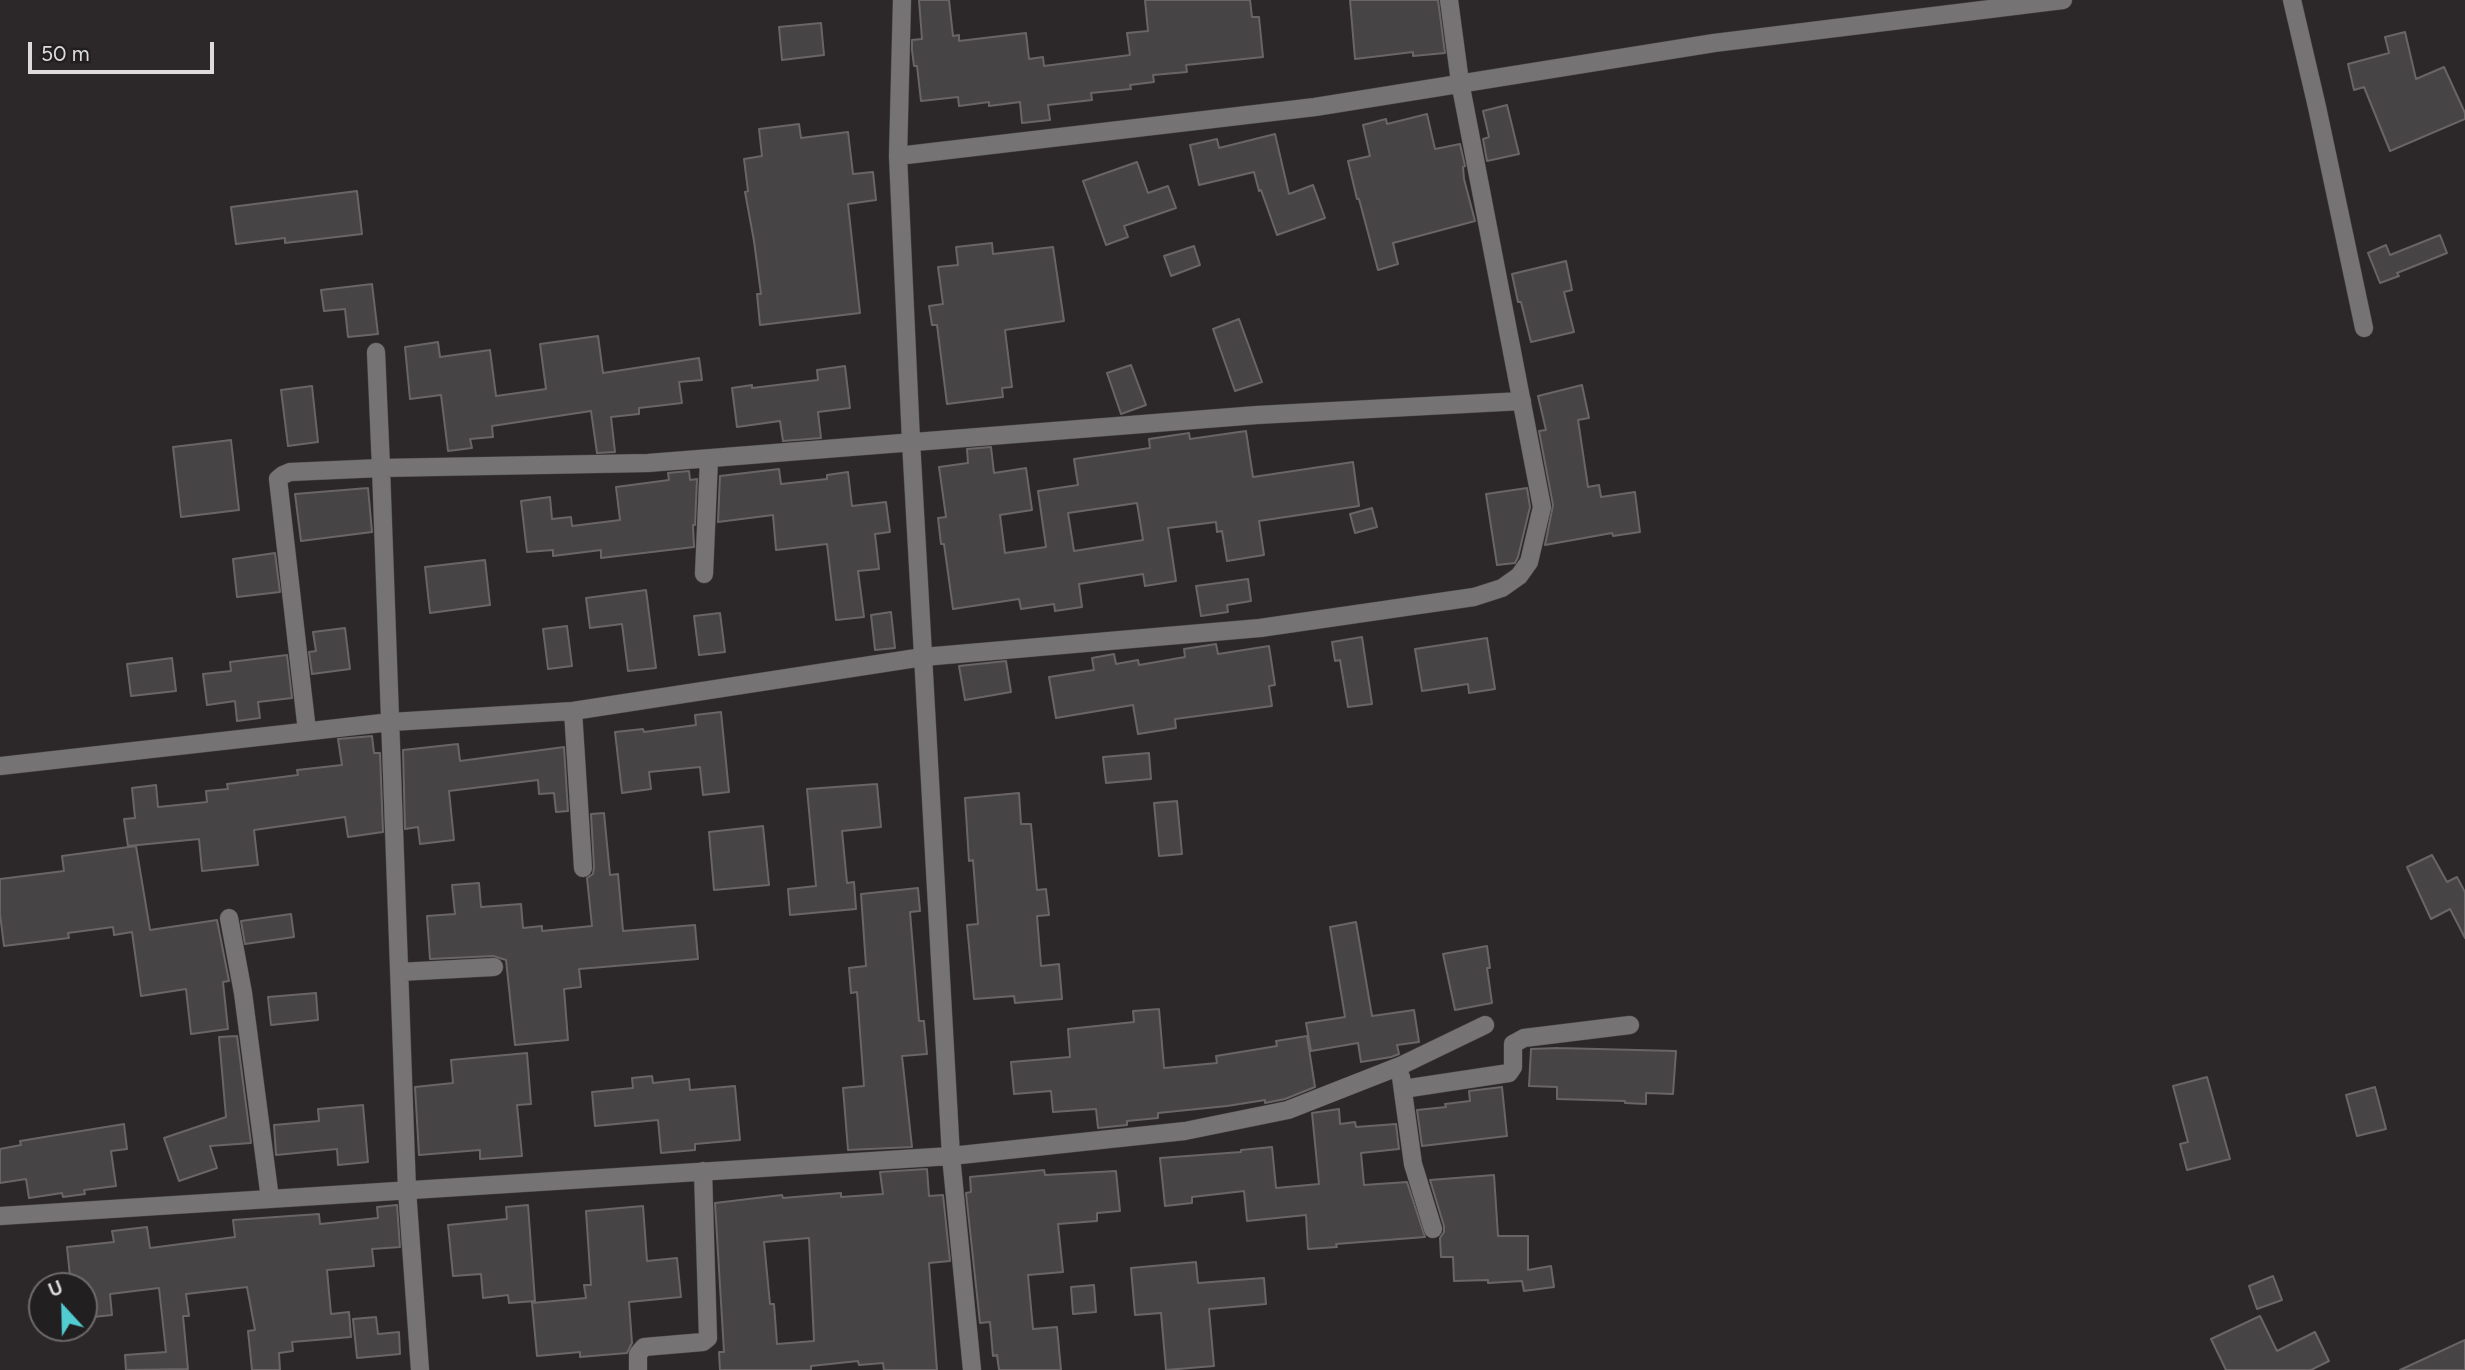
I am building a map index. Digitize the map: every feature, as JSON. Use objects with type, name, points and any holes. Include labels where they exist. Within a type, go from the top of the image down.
[{"type":"street","points":[[902,0],[898,156],[911,442],[951,1156],[972,1370]]},
{"type":"street","points":[[0,766],[391,722],[573,711],[923,657],[1260,628],[1448,602],[1502,588],[1519,576],[1529,562],[1542,507],[1460,82],[1449,0]]},
{"type":"street","points":[[898,156],[1315,107],[1714,43],[2063,0]]},
{"type":"street","points":[[2292,0],[2318,107],[2364,328]]},
{"type":"street","points":[[376,352],[407,1190],[420,1370]]},
{"type":"street","points":[[307,732],[278,480],[290,472],[648,463],[1256,415],[1522,401]]},
{"type":"street","points":[[704,574],[709,459]]},
{"type":"street","points":[[573,711],[583,868]]},
{"type":"street","points":[[229,918],[243,993],[270,1199]]},
{"type":"street","points":[[400,972],[494,967]]},
{"type":"street","points":[[0,1216],[951,1156],[1185,1131],[1288,1110],[1400,1066],[1485,1025]]},
{"type":"street","points":[[1403,1089],[1509,1073],[1513,1067],[1513,1044],[1524,1038],[1630,1025]]},
{"type":"street","points":[[1400,1066],[1413,1164],[1433,1229]]},
{"type":"street","points":[[638,1370],[638,1354],[644,1347],[703,1342],[708,1338],[703,1171]]},
{"type":"building","points":[[919,0],[949,0],[953,36],[959,35],[959,41],[1026,33],[1029,59],[1043,57],[1044,66],[1130,55],[1127,33],[1148,31],[1145,0],[1250,0],[1252,17],[1259,17],[1263,57],[1186,65],[1187,72],[1153,75],[1154,82],[1130,85],[1131,89],[1091,93],[1092,100],[1048,105],[1050,120],[1022,123],[1020,102],[959,106],[958,97],[921,101],[917,66],[914,66],[912,50],[912,40],[922,39]]},
{"type":"building","points":[[1350,0],[1438,0],[1445,53],[1413,56],[1413,52],[1355,59]]},
{"type":"building","points":[[821,23],[824,55],[782,60],[779,27]]},
{"type":"building","points":[[2405,32],[2416,79],[2444,67],[2465,113],[2465,119],[2390,151],[2364,87],[2354,90],[2348,64],[2389,53],[2385,37]]},
{"type":"building","points":[[1507,105],[1519,154],[1487,161],[1483,139],[1489,137],[1483,111]]},
{"type":"building","points":[[1427,114],[1435,149],[1460,144],[1465,166],[1464,179],[1475,221],[1393,243],[1398,264],[1378,270],[1348,161],[1370,156],[1363,125],[1386,119],[1387,124]]},
{"type":"building","points":[[799,124],[801,138],[848,132],[853,174],[873,172],[876,200],[848,204],[860,313],[760,325],[757,294],[761,294],[745,192],[748,191],[744,159],[762,156],[759,129]]},
{"type":"building","points":[[1275,134],[1289,194],[1313,185],[1325,218],[1277,235],[1254,172],[1199,185],[1190,145],[1217,139],[1219,148]]},
{"type":"building","points":[[1137,162],[1148,193],[1168,186],[1176,208],[1124,226],[1128,237],[1106,245],[1083,181]]},
{"type":"building","points":[[357,191],[362,234],[285,243],[285,238],[236,244],[231,207]]},
{"type":"building","points":[[2440,235],[2447,253],[2397,273],[2399,276],[2380,283],[2368,253],[2386,245],[2390,255]]},
{"type":"building","points":[[992,243],[993,254],[1053,247],[1064,321],[1005,330],[1012,387],[1002,388],[1003,397],[947,404],[937,325],[932,325],[929,306],[943,304],[938,267],[958,265],[956,247]]},
{"type":"building","points":[[1194,246],[1200,265],[1171,276],[1164,256]]},
{"type":"building","points":[[1566,261],[1572,290],[1564,292],[1574,332],[1531,342],[1512,274]]},
{"type":"building","points":[[372,284],[378,334],[348,337],[345,309],[324,311],[321,290]]},
{"type":"building","points":[[1239,319],[1262,382],[1235,391],[1213,329]]},
{"type":"building","points":[[598,336],[603,373],[699,358],[702,380],[679,382],[682,403],[639,408],[639,414],[611,417],[615,452],[597,453],[591,411],[492,426],[493,437],[470,439],[472,448],[448,451],[441,395],[410,399],[405,347],[438,342],[440,357],[490,350],[496,396],[546,389],[540,344]]},
{"type":"building","points":[[1131,365],[1146,405],[1121,414],[1107,373]]},
{"type":"building","points":[[845,366],[850,408],[818,412],[821,438],[783,441],[780,421],[737,427],[732,388],[818,380],[817,370]]},
{"type":"building","points":[[1582,385],[1589,418],[1578,420],[1588,487],[1599,485],[1601,497],[1635,492],[1640,532],[1613,536],[1612,533],[1545,545],[1553,505],[1539,431],[1546,430],[1538,396]]},
{"type":"building","points":[[312,386],[318,442],[288,446],[281,390]]},
{"type":"building","points":[[1246,431],[1253,477],[1353,462],[1359,506],[1259,521],[1264,555],[1227,561],[1222,531],[1217,532],[1216,522],[1168,528],[1176,581],[1145,586],[1143,574],[1079,584],[1082,607],[1055,611],[1054,604],[1021,609],[1019,599],[953,609],[938,518],[946,517],[939,467],[968,463],[967,449],[991,447],[994,473],[1026,468],[1032,510],[1000,515],[1005,553],[1046,547],[1038,491],[1078,485],[1074,459],[1150,448],[1149,439],[1189,433],[1190,439]],"holes":[[[1137,503],[1143,540],[1074,551],[1068,513]]]},
{"type":"building","points":[[231,440],[239,510],[181,517],[173,447]]},
{"type":"building","points":[[779,469],[781,484],[827,479],[827,475],[848,472],[852,506],[886,502],[890,532],[875,534],[879,569],[858,571],[864,617],[836,620],[827,544],[776,550],[773,515],[718,522],[720,476]]},
{"type":"building","points":[[689,471],[690,480],[697,479],[694,547],[601,558],[601,550],[553,556],[553,550],[527,552],[521,501],[550,497],[552,519],[571,517],[572,526],[620,520],[616,487],[669,480],[668,473]]},
{"type":"building","points":[[368,488],[372,532],[301,541],[295,494]]},
{"type":"building","points":[[1527,488],[1530,507],[1518,557],[1515,563],[1497,565],[1486,494]]},
{"type":"building","points":[[1372,508],[1377,527],[1355,533],[1350,514]]},
{"type":"building","points":[[275,553],[280,592],[237,597],[233,559]]},
{"type":"building","points":[[485,560],[490,605],[430,613],[425,567]]},
{"type":"building","points":[[1248,579],[1251,601],[1227,605],[1228,612],[1201,616],[1196,586]]},
{"type":"building","points":[[646,590],[656,668],[628,671],[622,624],[590,628],[586,598]]},
{"type":"building","points":[[891,612],[895,648],[875,650],[871,615]]},
{"type":"building","points":[[720,613],[725,652],[699,655],[694,616]]},
{"type":"building","points":[[567,626],[572,666],[548,669],[543,629]]},
{"type":"building","points":[[345,628],[350,669],[312,674],[309,652],[316,651],[313,632]]},
{"type":"building","points":[[1362,637],[1372,704],[1348,707],[1340,660],[1335,661],[1332,642]]},
{"type":"building","points":[[1487,638],[1495,689],[1469,693],[1468,684],[1422,691],[1415,649]]},
{"type":"building","points":[[1216,644],[1218,654],[1269,646],[1275,685],[1269,686],[1272,706],[1175,719],[1176,728],[1138,734],[1133,705],[1056,718],[1049,677],[1094,670],[1092,658],[1114,654],[1116,664],[1138,660],[1139,665],[1185,657],[1184,649]]},
{"type":"building","points":[[287,655],[292,698],[258,702],[260,718],[237,721],[235,701],[207,705],[203,674],[231,671],[230,662]]},
{"type":"building","points":[[172,658],[176,691],[131,696],[127,664]]},
{"type":"building","points":[[1006,661],[1011,692],[965,700],[959,666]]},
{"type":"building","points":[[721,712],[729,792],[703,795],[700,767],[649,772],[651,789],[622,793],[615,732],[643,729],[644,732],[696,725],[695,715]]},
{"type":"building","points":[[372,736],[374,753],[380,753],[383,832],[348,837],[345,817],[254,830],[258,865],[202,871],[199,839],[128,846],[124,819],[135,818],[132,788],[156,785],[158,807],[207,802],[206,791],[228,789],[227,784],[298,775],[297,770],[342,765],[338,739]]},
{"type":"building","points":[[458,744],[460,761],[564,747],[568,811],[556,812],[554,793],[539,794],[538,780],[449,791],[454,840],[420,844],[418,827],[405,829],[403,750]]},
{"type":"building","points":[[1149,753],[1151,779],[1106,783],[1103,757]]},
{"type":"building","points":[[877,784],[881,827],[842,831],[847,883],[854,882],[856,909],[790,915],[788,889],[816,886],[807,789]]},
{"type":"building","points":[[1019,793],[1021,824],[1031,824],[1037,890],[1046,889],[1049,915],[1037,916],[1041,966],[1059,964],[1062,999],[1015,1003],[1014,996],[974,999],[967,925],[978,924],[973,860],[969,861],[965,798]]},
{"type":"building","points":[[1177,801],[1182,854],[1159,856],[1154,803]]},
{"type":"building","points":[[604,813],[610,875],[618,874],[623,931],[695,925],[698,959],[579,969],[581,987],[564,989],[568,1040],[515,1045],[506,960],[493,956],[430,959],[427,916],[455,914],[452,885],[479,883],[481,907],[521,904],[523,928],[542,926],[542,931],[592,926],[587,878],[593,874],[594,867],[591,814]]},
{"type":"building","points":[[763,826],[769,885],[714,890],[709,832]]},
{"type":"building","points":[[136,846],[150,930],[217,920],[229,981],[223,982],[228,1029],[191,1034],[186,989],[141,996],[132,932],[114,935],[113,927],[68,933],[69,938],[4,946],[0,879],[64,871],[62,856]]},
{"type":"building","points":[[2432,855],[2447,882],[2457,877],[2465,892],[2465,938],[2450,909],[2431,919],[2407,867]]},
{"type":"building","points":[[918,888],[920,911],[910,912],[919,1021],[924,1021],[927,1054],[902,1056],[912,1147],[848,1150],[843,1088],[864,1086],[857,992],[851,993],[849,968],[866,966],[861,894]]},
{"type":"building","points":[[291,914],[294,937],[245,944],[241,921]]},
{"type":"building","points":[[1356,922],[1372,1016],[1414,1010],[1419,1042],[1397,1045],[1399,1054],[1391,1057],[1361,1062],[1358,1043],[1311,1051],[1306,1023],[1345,1017],[1330,927]]},
{"type":"building","points":[[1487,946],[1492,1003],[1455,1010],[1443,954]]},
{"type":"building","points":[[316,993],[318,1020],[271,1025],[268,997]]},
{"type":"building","points":[[1159,1009],[1164,1068],[1217,1063],[1216,1056],[1277,1046],[1276,1041],[1307,1036],[1315,1087],[1285,1099],[1265,1103],[1265,1100],[1158,1113],[1158,1118],[1127,1121],[1127,1125],[1098,1128],[1096,1109],[1053,1112],[1051,1091],[1014,1094],[1011,1062],[1070,1057],[1068,1029],[1134,1022],[1133,1011]]},
{"type":"building","points":[[237,1036],[251,1143],[210,1146],[217,1168],[179,1181],[164,1138],[226,1117],[219,1037]]},
{"type":"building","points":[[1531,1049],[1676,1051],[1673,1094],[1646,1093],[1646,1104],[1625,1103],[1557,1099],[1557,1087],[1529,1086]]},
{"type":"building","points":[[527,1053],[531,1104],[517,1105],[522,1156],[480,1159],[480,1150],[419,1155],[415,1087],[453,1083],[451,1060]]},
{"type":"building","points":[[652,1076],[653,1083],[689,1079],[690,1090],[735,1086],[740,1140],[695,1144],[695,1150],[661,1153],[658,1120],[595,1126],[592,1092],[633,1088],[632,1078]]},
{"type":"building","points":[[2207,1077],[2230,1159],[2187,1170],[2180,1144],[2188,1142],[2173,1086]]},
{"type":"building","points":[[1502,1087],[1507,1136],[1422,1146],[1417,1110],[1470,1101],[1469,1091]]},
{"type":"building","points":[[2375,1087],[2386,1129],[2357,1136],[2346,1095]]},
{"type":"building","points":[[363,1105],[368,1162],[338,1165],[337,1149],[276,1155],[274,1125],[319,1121],[318,1109]]},
{"type":"building","points":[[1339,1109],[1340,1124],[1355,1122],[1356,1127],[1396,1124],[1399,1149],[1361,1153],[1364,1185],[1407,1182],[1425,1237],[1336,1244],[1337,1247],[1308,1249],[1306,1215],[1247,1221],[1244,1191],[1192,1197],[1192,1203],[1165,1206],[1160,1158],[1272,1147],[1276,1188],[1319,1184],[1312,1113]]},
{"type":"building","points":[[124,1124],[127,1149],[111,1151],[116,1186],[84,1190],[85,1194],[63,1197],[62,1193],[29,1198],[26,1179],[0,1183],[0,1149],[21,1145],[20,1141]]},
{"type":"building","points":[[927,1169],[929,1196],[943,1195],[950,1261],[929,1263],[937,1370],[884,1370],[883,1363],[859,1365],[858,1361],[811,1366],[811,1370],[720,1370],[719,1352],[724,1352],[715,1203],[782,1195],[783,1198],[841,1193],[841,1197],[883,1194],[880,1172]],"holes":[[[809,1238],[814,1341],[777,1344],[764,1242]]]},
{"type":"building","points":[[1044,1170],[1045,1175],[1116,1171],[1120,1211],[1097,1213],[1097,1221],[1058,1224],[1063,1272],[1028,1275],[1033,1329],[1057,1327],[1061,1370],[999,1370],[997,1355],[993,1356],[990,1322],[980,1323],[966,1193],[971,1192],[970,1177]]},
{"type":"building","points":[[1494,1175],[1498,1236],[1528,1236],[1528,1270],[1551,1266],[1554,1287],[1524,1291],[1522,1281],[1454,1281],[1453,1257],[1441,1257],[1440,1238],[1444,1226],[1430,1180]]},
{"type":"building","points":[[397,1205],[400,1247],[372,1249],[374,1266],[327,1270],[331,1314],[349,1312],[351,1337],[292,1342],[293,1351],[279,1353],[280,1370],[252,1370],[248,1331],[255,1330],[247,1287],[186,1294],[189,1316],[183,1316],[188,1369],[126,1370],[125,1355],[166,1352],[159,1288],[110,1294],[112,1315],[98,1316],[98,1272],[70,1272],[67,1247],[114,1242],[112,1231],[147,1227],[150,1248],[235,1237],[233,1220],[319,1214],[320,1224],[378,1218],[377,1207]]},
{"type":"building","points":[[528,1205],[535,1301],[509,1303],[508,1295],[483,1298],[481,1274],[453,1276],[448,1225],[507,1219],[506,1207]]},
{"type":"building","points":[[643,1206],[647,1261],[677,1258],[681,1297],[629,1302],[632,1343],[627,1353],[580,1357],[580,1352],[537,1356],[532,1303],[586,1298],[584,1285],[591,1285],[586,1211]]},
{"type":"building","points":[[1196,1262],[1198,1283],[1264,1278],[1266,1304],[1209,1309],[1214,1366],[1166,1370],[1161,1313],[1135,1315],[1131,1268]]},
{"type":"building","points":[[2273,1276],[2282,1300],[2257,1309],[2249,1286]]},
{"type":"building","points":[[1094,1285],[1096,1312],[1073,1314],[1071,1287]]},
{"type":"building","points":[[2260,1316],[2277,1351],[2315,1332],[2329,1361],[2311,1370],[2226,1370],[2211,1339]]},
{"type":"building","points":[[376,1317],[378,1334],[399,1332],[400,1354],[357,1358],[353,1319]]},
{"type":"building","points":[[2465,1340],[2465,1370],[2400,1370]]}]
